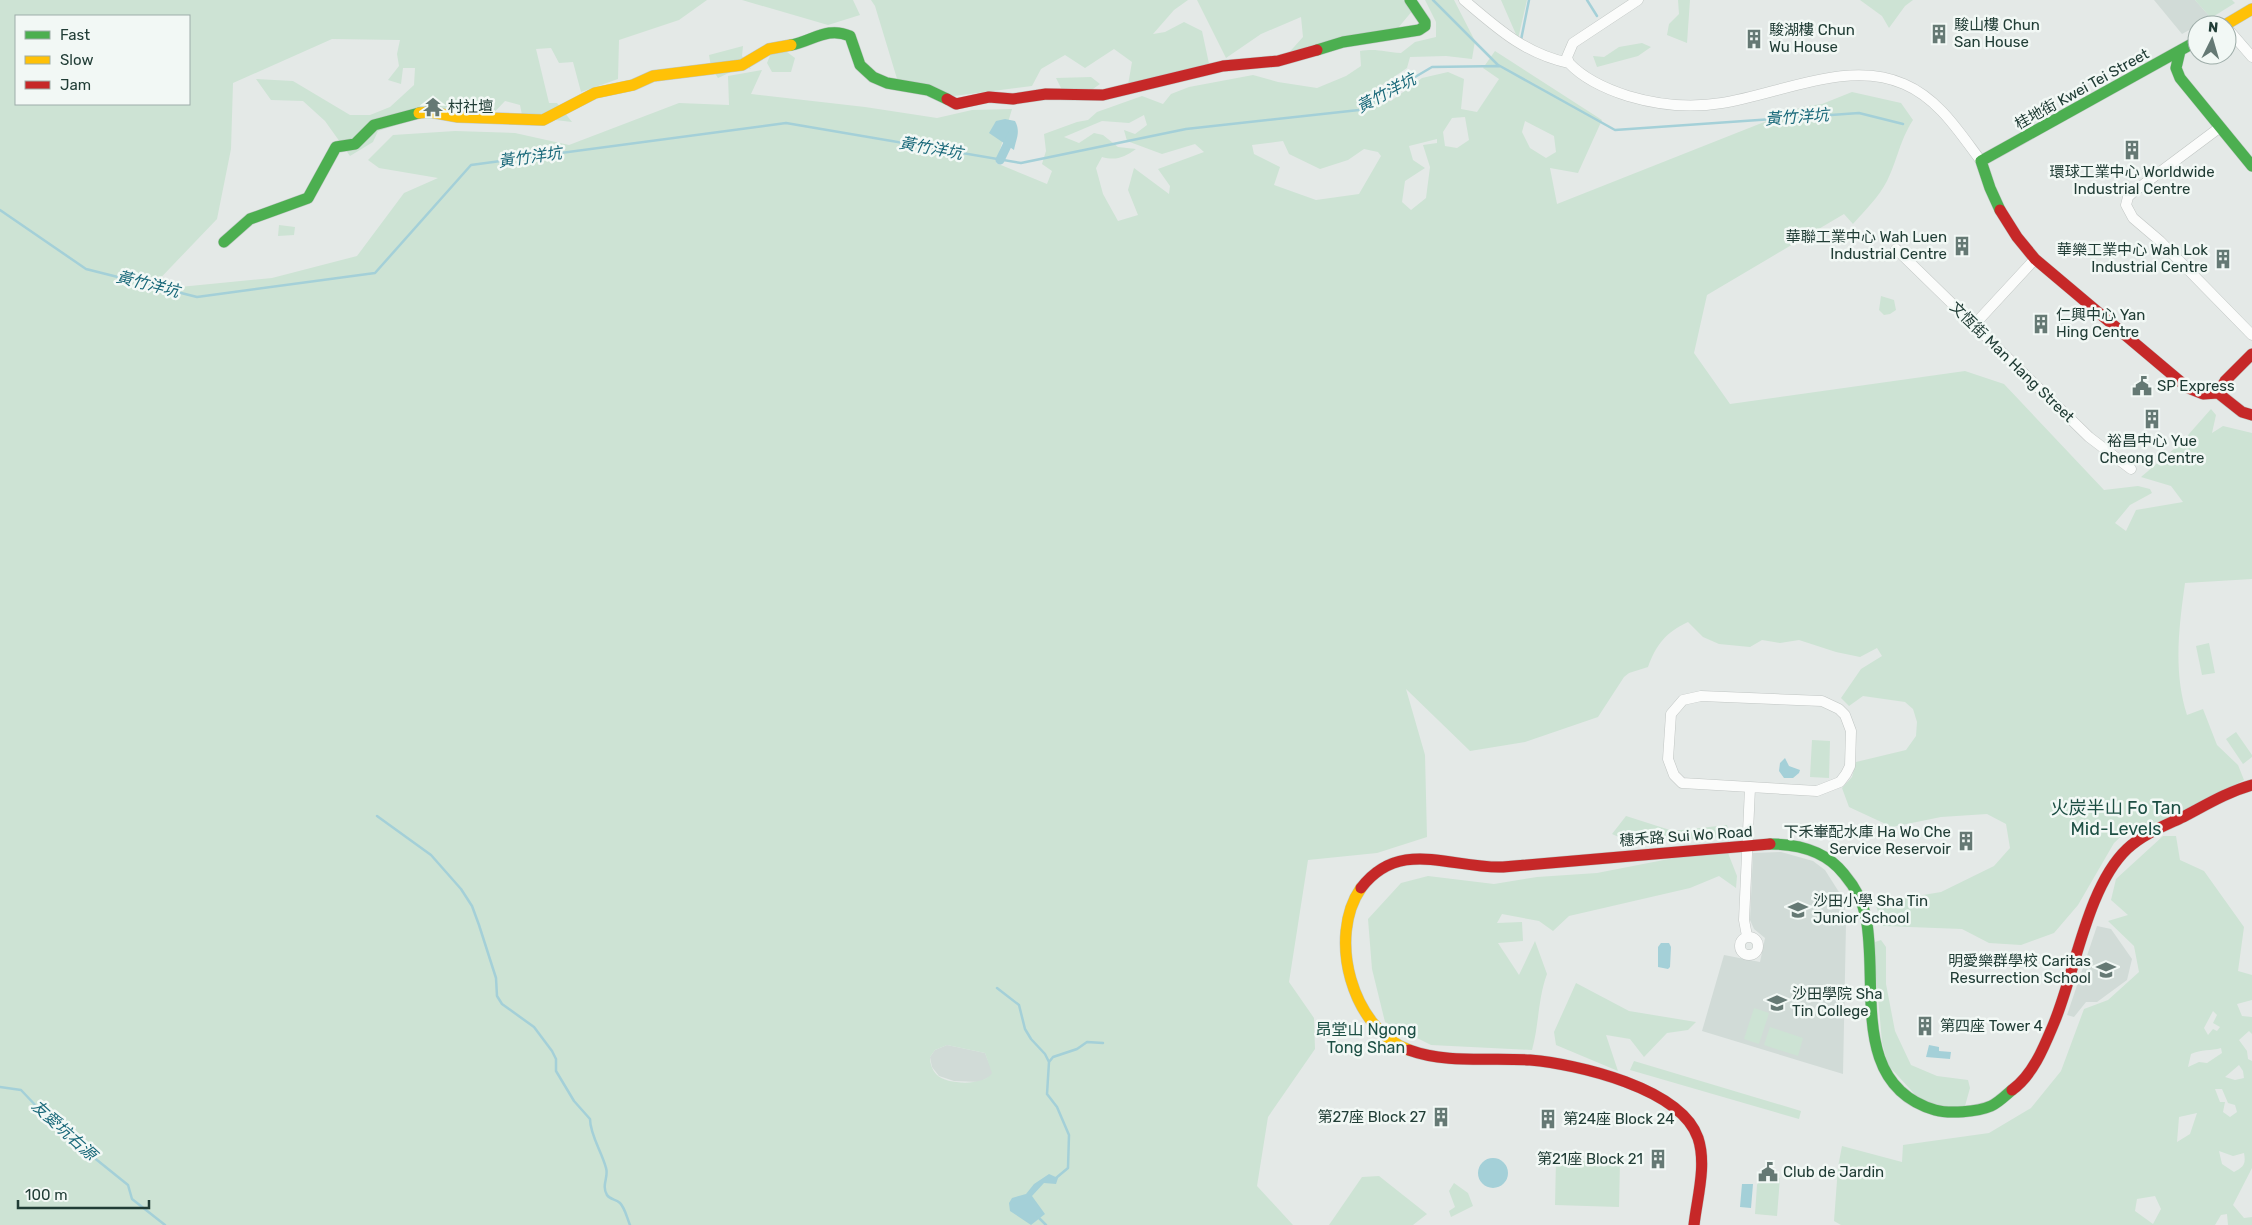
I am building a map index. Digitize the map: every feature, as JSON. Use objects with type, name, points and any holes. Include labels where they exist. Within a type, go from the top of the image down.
[{"type":"street","points":[[224,242],[250,219],[308,198],[336,147],[355,144],[371,126],[380,122],[426,112],[458,117],[479,116],[543,120],[555,116],[598,92],[634,86],[662,74],[742,65],[769,49],[798,44],[824,32],[841,32],[850,36],[860,65],[873,78],[887,83],[928,90],[954,104],[961,105],[992,96],[1013,99],[1046,94],[1103,96],[1222,66],[1278,61],[1343,42],[1413,32],[1421,29],[1426,24],[1410,0]]},
{"type":"street","points":[[1464,0],[1515,42],[1541,56],[1569,63]]},
{"type":"street","points":[[1638,0],[1573,43],[1567,57],[1569,63],[1578,73],[1622,94],[1653,102],[1687,105],[1737,101],[1841,76],[1880,76],[1905,84],[1928,97],[1945,115],[1981,161],[1987,187],[2018,240],[2035,259],[2188,388],[2203,394],[2218,393],[2242,412],[2252,415]]},
{"type":"street","points":[[2237,18],[2252,8],[2246,0]]},
{"type":"street","points":[[2237,40],[2252,57]]},
{"type":"street","name":"桂地街 Kwei Tei Street","points":[[1981,161],[2187,47]]},
{"type":"street","points":[[2180,51],[2176,68],[2180,78],[2218,128],[2252,166]]},
{"type":"street","points":[[2218,128],[2132,193],[2126,205],[2133,218],[2160,241],[2252,335]]},
{"type":"street","name":"文恆街 Man Hang Street","points":[[1896,250],[2089,437],[2131,469]]},
{"type":"street","points":[[1974,326],[2035,259]]},
{"type":"street","points":[[2218,393],[2225,381],[2252,354]]},
{"type":"street","points":[[1701,696],[1822,701],[1831,704],[1845,715],[1851,731],[1850,766],[1840,782],[1817,791],[1750,788],[1682,783],[1674,775],[1668,759],[1671,714],[1683,700],[1701,696]]},
{"type":"street","name":"穗禾路 Sui Wo Road","points":[[1694,1225],[1701,1151],[1694,1130],[1682,1112],[1663,1098],[1587,1069],[1531,1060],[1429,1055],[1406,1050],[1390,1042],[1374,1030],[1359,1006],[1349,965],[1348,921],[1355,895],[1366,880],[1380,869],[1406,859],[1425,858],[1468,866],[1495,867],[1747,845],[1789,845],[1810,849],[1827,857],[1843,871],[1860,897],[1865,916],[1873,1029],[1877,1052],[1884,1069],[1900,1090],[1919,1103],[1942,1111],[1967,1112],[1985,1109],[2007,1099],[2019,1088],[2033,1069],[2052,1025],[2100,892],[2119,858],[2136,842],[2155,831],[2232,790],[2252,785]]},
{"type":"street","points":[[1747,936],[1744,920],[1750,788]]},
{"type":"shaded area","points":[[2154,0],[2195,0],[2208,15],[2187,15],[2187,31],[2182,34]]},
{"type":"shaded area","points":[[1781,852],[1813,861],[1825,870],[1844,900],[1846,924],[1843,1074],[1702,1031],[1724,955],[1760,962],[1765,938],[1754,929],[1750,920],[1753,853]]},
{"type":"shaded area","name":"明愛樂群學校 Caritas Resurrection School","points":[[2097,926],[2111,929],[2132,959],[2127,980],[2097,1002],[2086,1002],[2074,1017],[2067,1015]]},
{"type":"shaded area","points":[[947,1045],[985,1053],[993,1073],[980,1082],[954,1081],[939,1076],[932,1067],[930,1057],[935,1050]]},
{"type":"green space","points":[[0,0],[707,0],[679,20],[619,40],[618,79],[581,92],[573,62],[559,63],[551,48],[536,49],[549,103],[557,103],[572,122],[547,119],[524,125],[520,105],[505,101],[484,123],[418,118],[378,131],[373,142],[350,156],[325,121],[303,101],[271,100],[256,79],[293,81],[350,115],[370,115],[390,107],[414,85],[415,68],[403,68],[401,84],[388,80],[399,66],[397,54],[400,40],[332,39],[233,83],[231,149],[217,219],[149,290],[272,278],[357,256],[404,193],[438,178],[379,168],[368,160],[393,135],[455,131],[515,133],[569,145],[679,103],[729,105],[728,76],[762,70],[751,94],[865,107],[937,118],[972,110],[1012,109],[996,163],[1047,184],[1052,171],[1042,164],[1046,151],[1044,134],[1088,120],[1097,112],[1142,96],[1163,104],[1171,94],[1189,87],[1253,75],[1278,82],[1317,88],[1346,76],[1361,66],[1360,51],[1376,50],[1401,53],[1415,42],[1436,37],[1436,22],[1425,0],[1454,0],[1475,41],[1472,59],[1446,56],[1410,57],[1407,68],[1382,85],[1374,101],[1391,101],[1422,78],[1448,72],[1464,79],[1461,109],[1477,112],[1499,79],[1483,68],[1495,51],[1602,120],[1578,173],[1550,168],[1557,204],[1802,107],[1822,104],[1852,92],[1901,103],[1913,120],[1884,187],[1853,224],[1844,214],[1707,295],[1694,353],[1730,404],[1965,371],[2004,384],[2104,490],[2138,486],[2150,489],[2152,493],[2130,505],[2115,523],[2126,531],[2136,510],[2183,502],[2171,486],[2141,477],[2181,443],[2211,409],[2216,415],[2212,433],[2223,426],[2252,433],[2252,579],[2185,583],[2178,649],[2180,682],[2187,715],[2203,709],[2217,745],[2238,765],[2244,780],[2169,819],[2129,829],[2114,843],[2078,905],[2054,933],[2021,945],[1989,943],[1962,929],[1883,926],[1875,903],[1941,892],[1994,866],[2010,848],[2006,824],[1987,814],[1941,817],[1892,827],[1849,807],[1842,788],[1852,777],[1856,762],[1906,750],[1916,736],[1917,722],[1913,709],[1905,702],[1863,696],[1849,706],[1841,698],[1861,669],[1882,656],[1877,648],[1860,657],[1836,652],[1799,640],[1780,643],[1762,640],[1750,647],[1719,644],[1703,637],[1688,622],[1674,630],[1663,640],[1648,667],[1629,673],[1624,677],[1598,717],[1525,742],[1470,751],[1406,689],[1425,755],[1427,837],[1377,853],[1308,860],[1289,982],[1314,1018],[1315,1049],[1268,1117],[1257,1186],[1293,1225],[0,1225]],"holes":[[[1144,115],[1147,125],[1135,134],[1124,130],[1127,141],[1162,154],[1195,144],[1204,152],[1158,169],[1170,186],[1169,194],[1134,168],[1128,190],[1138,215],[1118,221],[1103,194],[1096,168],[1102,157],[1120,158],[1136,149],[1118,147],[1103,135],[1094,133],[1079,143],[1064,137],[1102,121],[1129,123]],[[1465,117],[1469,140],[1457,148],[1445,146],[1443,132],[1452,118]],[[1525,121],[1554,136],[1556,152],[1546,158],[1530,148],[1522,132]],[[1437,139],[1437,143],[1423,145],[1430,167],[1426,198],[1411,210],[1402,202],[1405,181],[1425,168],[1413,160],[1409,146]],[[1283,141],[1289,154],[1320,169],[1348,160],[1364,149],[1378,152],[1381,156],[1359,194],[1316,200],[1274,185],[1280,167],[1254,154],[1252,145]],[[947,1045],[985,1053],[992,1073],[988,1077],[974,1082],[949,1081],[937,1075],[930,1062],[930,1057],[935,1050]]]},
{"type":"green space","points":[[742,0],[853,0],[860,15],[828,25]]},
{"type":"green space","points":[[871,0],[1188,0],[1174,10],[1153,34],[1165,32],[1184,22],[1202,31],[1211,73],[1128,85],[1132,62],[1114,49],[1085,68],[1065,55],[1041,69],[1032,86],[946,97],[898,82],[875,6]]},
{"type":"green space","points":[[1197,0],[1410,0],[1413,10],[1398,28],[1285,57],[1303,37],[1301,17],[1261,34],[1226,58]]},
{"type":"green space","points":[[1501,0],[1527,0],[1518,39]]},
{"type":"green space","points":[[1678,0],[1690,0],[1687,43],[1667,35],[1669,24],[1679,14]]},
{"type":"green space","points":[[1860,0],[1913,0],[1905,6],[1889,28],[1882,16]]},
{"type":"green space","points":[[2195,0],[2232,0],[2235,3],[2216,15],[2208,15]]},
{"type":"green space","points":[[775,43],[795,58],[791,72],[772,72],[767,63]]},
{"type":"green space","points":[[1642,43],[1651,47],[1638,56],[1597,67],[1593,56],[1604,57],[1619,47]]},
{"type":"green space","points":[[743,46],[742,56],[751,69],[744,66],[718,78],[711,67],[709,55]]},
{"type":"green space","points":[[1091,77],[1100,84],[1083,96],[1065,96],[1056,78]]},
{"type":"green space","points":[[279,225],[295,227],[294,235],[278,236]]},
{"type":"green space","points":[[1881,296],[1894,300],[1896,310],[1884,315],[1879,310]]},
{"type":"green space","points":[[2209,643],[2215,673],[2202,675],[2196,646]]},
{"type":"green space","points":[[2236,732],[2252,755],[2243,764],[2226,739]]},
{"type":"green space","points":[[1812,740],[1830,741],[1829,778],[1810,777]]},
{"type":"green space","points":[[1626,816],[1673,831],[1727,825],[1730,837],[1630,842],[1612,834]]},
{"type":"green space","points":[[2163,836],[2176,836],[2180,860],[2204,871],[2244,927],[2238,971],[2252,975],[2252,1000],[2237,1004],[2242,1016],[2252,1017],[2252,1034],[2249,1031],[2239,1040],[2247,1051],[2248,1059],[2252,1061],[2252,1168],[2233,1205],[2244,1218],[2252,1217],[2252,1225],[2228,1225],[2227,1214],[2221,1215],[2215,1225],[1841,1225],[1834,1221],[1838,1167],[1842,1146],[1902,1162],[1903,1145],[1989,1133],[2031,1108],[2061,1071],[2084,1009],[2108,1000],[2139,972],[2134,946],[2108,921],[2128,915],[2111,900],[2116,879]],"holes":[[[2213,1011],[2217,1015],[2213,1023],[2220,1027],[2217,1031],[2213,1029],[2208,1035],[2204,1028]],[[2221,1048],[2222,1053],[2207,1063],[2199,1062],[2188,1067],[2191,1054],[2198,1051]],[[2239,1065],[2243,1071],[2244,1078],[2235,1080],[2225,1077]],[[2215,1089],[2222,1089],[2228,1103],[2235,1105],[2237,1112],[2230,1117],[2223,1112],[2225,1102],[2220,1102]],[[2197,1113],[2190,1134],[2177,1142],[2179,1117]],[[2219,1151],[2233,1156],[2244,1153],[2244,1165],[2234,1172],[2222,1164]],[[2155,1196],[2161,1209],[2153,1224],[2135,1211],[2137,1199]]]},
{"type":"green space","points":[[1728,853],[1737,876],[1736,888],[1719,876],[1690,888],[1569,916],[1553,931],[1539,921],[1502,914],[1497,923],[1522,922],[1523,941],[1498,943],[1519,975],[1535,941],[1547,974],[1532,1050],[1431,1045],[1385,1022],[1372,969],[1368,919],[1401,883],[1428,876],[1494,884],[1537,877],[1597,873],[1674,858]]},
{"type":"green space","points":[[1881,940],[1886,947],[1886,984],[1895,1031],[1911,1065],[1937,1076],[1968,1080],[1970,1088],[1965,1106],[1942,1106],[1920,1100],[1888,1065],[1882,1042],[1874,951],[1875,942]]},
{"type":"green space","points":[[1576,983],[1629,1011],[1696,1022],[1688,1030],[1667,1033],[1644,1057],[1630,1039],[1606,1035],[1618,1071],[1556,1045],[1554,1032]]},
{"type":"green space","points":[[1754,1008],[1769,1013],[1759,1044],[1744,1039]]},
{"type":"green space","points":[[1770,1027],[1803,1038],[1798,1056],[1764,1045]]},
{"type":"green space","points":[[1634,1061],[1801,1111],[1799,1119],[1630,1070]]},
{"type":"green space","points":[[1556,1160],[1620,1161],[1619,1207],[1555,1205]]},
{"type":"green space","points":[[1379,1176],[1427,1214],[1413,1225],[1329,1225],[1362,1177]]},
{"type":"green space","points":[[1761,1176],[1780,1178],[1777,1216],[1755,1214],[1757,1185]]},
{"type":"green space","points":[[1454,1183],[1468,1193],[1473,1206],[1451,1217],[1449,1211],[1455,1207],[1449,1191]]},
{"type":"water","points":[[1005,119],[1015,121],[1017,125],[1014,150],[989,133],[996,121]]},
{"type":"water","points":[[1785,758],[1789,766],[1800,770],[1793,778],[1784,778],[1779,771],[1780,763]]},
{"type":"water","points":[[1661,943],[1669,943],[1671,947],[1670,967],[1668,969],[1658,967],[1658,947]]},
{"type":"water","points":[[1929,1045],[1939,1047],[1939,1051],[1951,1052],[1950,1059],[1926,1057]]},
{"type":"water","points":[[1493,1158],[1504,1162],[1508,1173],[1504,1184],[1493,1188],[1482,1184],[1478,1173],[1482,1162]]},
{"type":"water","points":[[1049,1174],[1058,1178],[1056,1184],[1044,1183],[1032,1196],[1045,1214],[1031,1225],[1010,1211],[1009,1203],[1012,1198],[1026,1194],[1034,1184]]},
{"type":"water","points":[[1742,1184],[1753,1184],[1751,1208],[1740,1207]]},
{"type":"waterway","points":[[1433,0],[1499,66]]},
{"type":"waterway","points":[[1521,40],[1529,0]]},
{"type":"waterway","points":[[1587,0],[1597,16]]},
{"type":"waterway","name":"黃竹洋坑","points":[[0,210],[86,269],[197,297],[375,273],[471,165],[786,123],[1021,163],[1186,129],[1359,110],[1432,67],[1500,66],[1615,130],[1859,113],[1903,124]]},
{"type":"waterway","points":[[1000,160],[1012,135]]},
{"type":"waterway","points":[[377,816],[431,855],[461,889],[472,906],[496,978],[497,996],[502,1004],[534,1027],[552,1051],[556,1059],[556,1071],[574,1101],[590,1119],[592,1131],[606,1168],[605,1191],[608,1197],[622,1205],[630,1225]]},
{"type":"waterway","points":[[997,988],[1019,1005],[1025,1029],[1049,1062]]},
{"type":"waterway","points":[[1056,1178],[1068,1168],[1069,1135],[1057,1107],[1047,1094],[1049,1062],[1053,1057],[1077,1049],[1087,1042],[1103,1043]]},
{"type":"waterway","name":"友愛坑右源","points":[[0,1087],[21,1090],[56,1127],[128,1185],[132,1199],[165,1225]]},
{"type":"waterway","points":[[1038,1217],[1046,1225]]},
{"type":"traffic: fast","points":[[1317,50],[1343,42],[1419,30],[1425,26],[1425,22],[1410,0]]},
{"type":"traffic: fast","points":[[791,45],[827,33],[842,33],[850,36],[860,65],[873,77],[887,83],[928,90],[947,99]]},
{"type":"traffic: fast","points":[[2000,210],[1981,161],[2187,47]]},
{"type":"traffic: fast","points":[[2180,51],[2176,68],[2180,78],[2252,166]]},
{"type":"traffic: fast","points":[[224,242],[250,219],[308,198],[336,147],[355,144],[374,125],[419,113]]},
{"type":"traffic: fast","points":[[1770,844],[1791,845],[1820,854],[1837,866],[1858,894],[1866,918],[1869,944],[1873,1029],[1879,1055],[1890,1079],[1908,1097],[1935,1110],[1948,1112],[1978,1110],[1991,1106],[2012,1090]]},
{"type":"traffic: slow","points":[[2237,18],[2252,9]]},
{"type":"traffic: slow","points":[[419,113],[430,112],[458,117],[543,120],[595,93],[633,85],[653,76],[742,65],[769,49],[791,45]]},
{"type":"traffic: slow","points":[[1361,888],[1351,908],[1346,931],[1346,955],[1351,980],[1360,1002],[1373,1023],[1389,1039],[1409,1050]]},
{"type":"traffic: jam","points":[[947,99],[956,104],[989,97],[1013,99],[1046,94],[1103,95],[1223,66],[1278,61],[1317,50]]},
{"type":"traffic: jam","points":[[2000,210],[2017,237],[2035,259],[2188,388],[2203,394],[2218,393]]},
{"type":"traffic: jam","points":[[2218,393],[2225,381],[2252,354]]},
{"type":"traffic: jam","points":[[2218,393],[2242,412],[2252,415]]},
{"type":"traffic: jam","points":[[2012,1090],[2032,1069],[2046,1041],[2062,1003],[2083,931],[2102,885],[2113,865],[2127,849],[2147,835],[2225,795],[2252,785]]},
{"type":"traffic: jam","points":[[1361,888],[1376,873],[1392,863],[1409,859],[1427,859],[1503,867],[1770,844]]},
{"type":"traffic: jam","points":[[1409,1050],[1453,1059],[1515,1059],[1550,1062],[1599,1073],[1650,1092],[1671,1105],[1688,1120],[1698,1138],[1702,1159],[1694,1225]]},
{"type":"place","name":"駿山樓 Chun San House","points":[[1939,34]]},
{"type":"place","name":"駿湖樓 Chun Wu House","points":[[1754,39]]},
{"type":"place","name":"村社壇","points":[[433,107]]},
{"type":"place","name":"環球工業中心 Worldwide Industrial Centre","points":[[2132,150]]},
{"type":"place","name":"華聯工業中心 Wah Luen Industrial Centre","points":[[1962,246]]},
{"type":"place","name":"華樂工業中心 Wah Lok Industrial Centre","points":[[2223,259]]},
{"type":"place","name":"仁興中心 Yan Hing Centre","points":[[2041,324]]},
{"type":"place","name":"SP Express","points":[[2142,386]]},
{"type":"place","name":"裕昌中心 Yue Cheong Centre","points":[[2152,419]]},
{"type":"place","name":"下禾輋配水庫 Ha Wo Che Service Reservoir","points":[[1966,841]]},
{"type":"place","name":"沙田小學 Sha Tin Junior School","points":[[1798,910]]},
{"type":"place","name":"明愛樂群學校 Caritas Resurrection School","points":[[2106,970]]},
{"type":"place","name":"沙田學院 Sha Tin College","points":[[1777,1003]]},
{"type":"place","name":"第四座 Tower 4","points":[[1925,1026]]},
{"type":"place","name":"第27座 Block 27","points":[[1441,1117]]},
{"type":"place","name":"第24座 Block 24","points":[[1548,1119]]},
{"type":"place","name":"第21座 Block 21","points":[[1658,1159]]},
{"type":"place","name":"Club de Jardin","points":[[1768,1172]]},
{"type":"district","name":"火炭半山 Fo Tan Mid-Levels","points":[[2116,818]]},
{"type":"district","name":"昂堂山 Ngong Tong Shan","points":[[1366,1038]]}]
